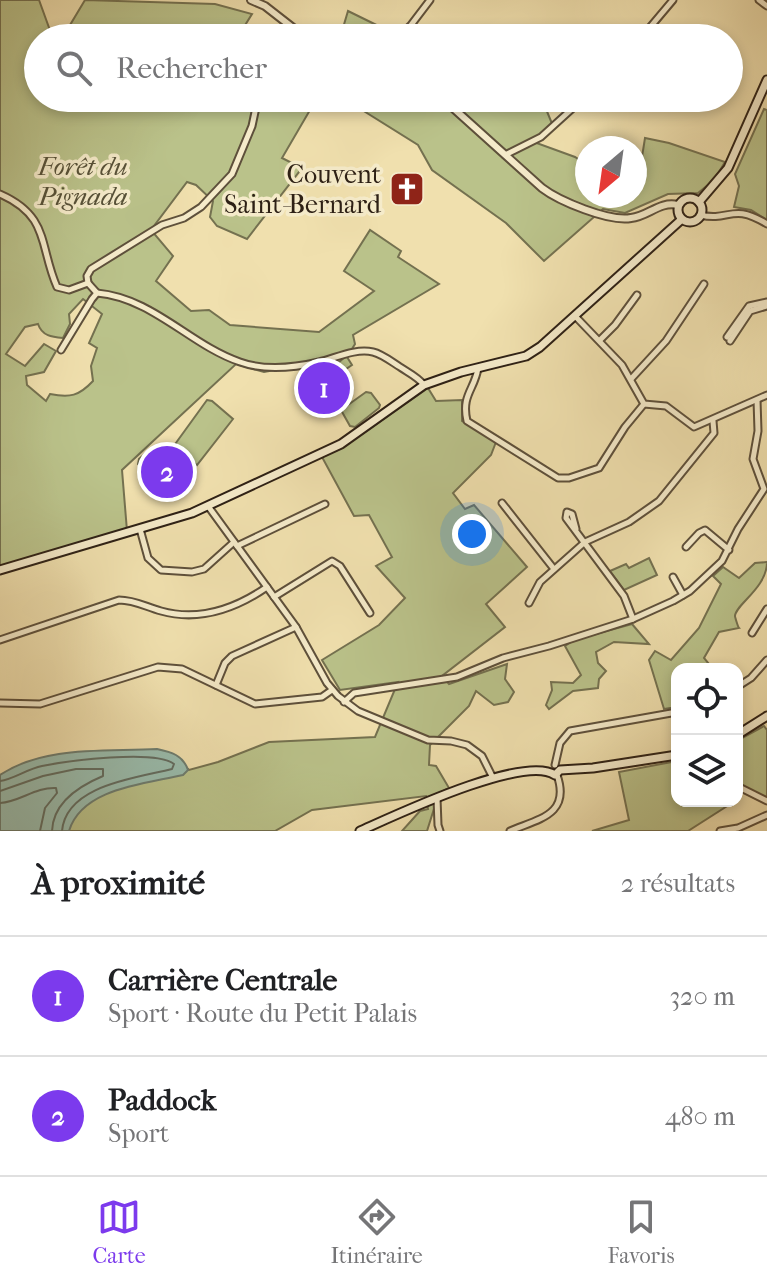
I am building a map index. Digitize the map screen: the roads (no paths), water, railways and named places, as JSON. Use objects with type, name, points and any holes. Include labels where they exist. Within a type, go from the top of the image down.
[{"type":"main road","points":[[699,202],[690,198],[683,200],[678,205],[682,219],[692,221],[700,215],[699,202],[728,168],[767,80]]},
{"type":"main road","points":[[0,570],[208,506],[341,444],[424,385],[532,353],[682,219]]},
{"type":"main road","points":[[743,731],[767,716]]},
{"type":"main road","points":[[360,831],[437,797],[526,771],[593,768],[671,756]]},
{"type":"street","points":[[251,0],[265,6],[288,24]]},
{"type":"street","points":[[412,24],[430,0]]},
{"type":"street","points":[[653,24],[673,0]]},
{"type":"street","points":[[759,0],[767,6]]},
{"type":"street","points":[[255,112],[232,174],[201,207],[184,218],[162,225],[91,269],[87,276],[88,283],[97,293],[128,300],[154,312],[183,332],[241,363],[265,369],[372,352],[424,385]]},
{"type":"street","points":[[457,112],[547,192],[610,216],[633,218],[664,204],[678,205]]},
{"type":"street","points":[[505,155],[541,137],[569,112]]},
{"type":"street","points":[[0,194],[19,203],[37,226],[57,287],[69,290],[88,283]]},
{"type":"street","points":[[700,215],[745,213],[767,224]]},
{"type":"street","points":[[631,379],[666,341],[704,284]]},
{"type":"street","points":[[61,350],[97,293]]},
{"type":"street","points":[[599,340],[615,325],[637,295]]},
{"type":"street","points":[[728,339],[749,306],[767,304]]},
{"type":"street","points":[[574,316],[622,365],[644,404]]},
{"type":"street","points":[[478,368],[466,395],[467,421],[558,478],[569,478],[599,468],[644,404]]},
{"type":"street","points":[[644,404],[666,406],[694,427],[767,395]]},
{"type":"street","points":[[344,702],[354,693],[457,677],[503,658],[633,619],[683,595],[716,567],[729,550],[738,529],[764,489],[753,459],[758,431],[757,400]]},
{"type":"street","points":[[529,603],[540,582],[585,542],[629,522],[659,501],[714,433],[713,421]]},
{"type":"street","points":[[502,503],[554,569]]},
{"type":"street","points":[[140,529],[148,558],[161,570],[192,572],[204,569],[235,544],[325,504]]},
{"type":"street","points":[[208,506],[296,627],[332,690],[344,702],[358,711],[428,740],[467,745],[488,763],[494,779]]},
{"type":"street","points":[[576,529],[624,596],[633,619]]},
{"type":"street","points":[[686,547],[705,530],[729,550]]},
{"type":"street","points":[[274,597],[332,561],[340,566],[370,613]]},
{"type":"street","points":[[673,577],[683,595]]},
{"type":"street","points":[[0,640],[119,600],[176,614],[220,612],[267,587]]},
{"type":"street","points":[[752,633],[767,609]]},
{"type":"street","points":[[216,685],[225,663],[232,656],[296,627]]},
{"type":"street","points":[[743,683],[767,660]]},
{"type":"street","points":[[0,703],[40,704],[158,667],[182,669],[263,705],[322,697],[332,690]]},
{"type":"street","points":[[510,831],[550,816],[559,798],[560,787],[555,770],[560,743],[570,731],[671,713]]},
{"type":"street","points":[[743,789],[767,801]]},
{"type":"street","points":[[437,797],[440,831]]},
{"type":"street","points":[[720,831],[738,828],[767,815]]},
{"type":"water","points":[[157,749],[180,758],[188,770],[183,775],[134,785],[101,797],[87,805],[69,831],[0,831],[0,775],[18,765],[56,754]]},
{"type":"place","name":"Couvent Saint-Bernard","points":[[407,189]]},
{"type":"place","name":"Carrière Centrale","points":[[324,388]]},
{"type":"place","name":"Paddock","points":[[167,472]]},
{"type":"park label","name":"Forêt du Pignada","points":[[83,181]]}]
